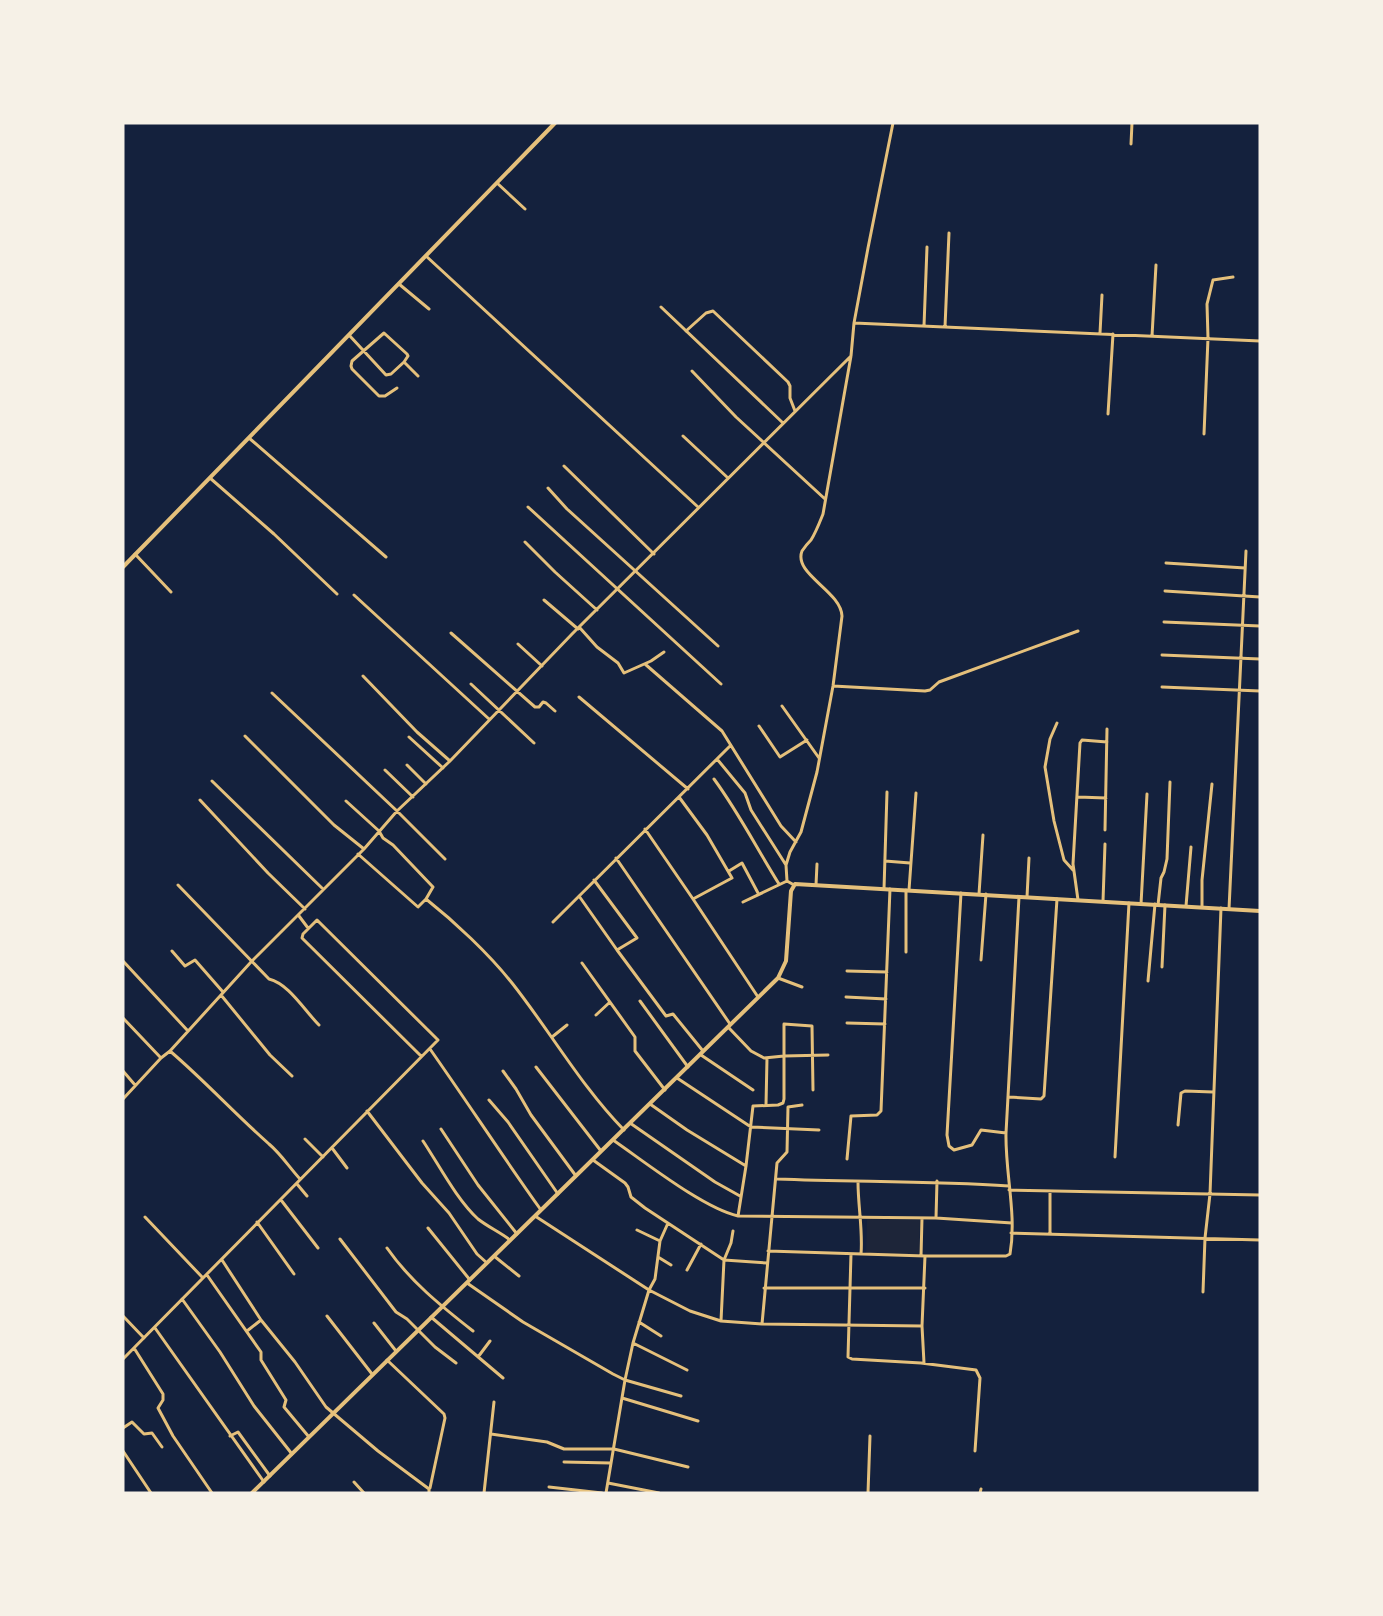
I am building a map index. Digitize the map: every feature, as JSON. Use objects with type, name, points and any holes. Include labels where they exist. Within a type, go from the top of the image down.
[{"type":"street","points":[[123,567],[555,123]]},
{"type":"street","points":[[787,881],[786,865],[801,832],[819,758],[833,686],[842,609],[838,601],[803,566],[802,552],[817,530],[826,499],[851,356],[854,323],[893,123]]},
{"type":"street","points":[[1131,144],[1132,123]]},
{"type":"street","points":[[497,183],[525,209]]},
{"type":"street","points":[[945,327],[949,233]]},
{"type":"street","points":[[924,326],[927,247]]},
{"type":"street","points":[[426,256],[698,507]]},
{"type":"street","points":[[1152,336],[1156,265]]},
{"type":"street","points":[[1204,434],[1208,339],[1207,304],[1214,279],[1233,277]]},
{"type":"street","points":[[399,284],[429,309]]},
{"type":"street","points":[[1100,333],[1102,295]]},
{"type":"street","points":[[661,307],[783,423]]},
{"type":"street","points":[[686,331],[706,313],[713,311],[788,382],[790,398],[795,411]]},
{"type":"street","points":[[854,323],[1260,341]]},
{"type":"street","points":[[349,335],[365,351],[386,375],[391,374],[404,362],[407,354],[384,333],[365,351],[352,361],[352,369],[379,396],[385,396],[397,388]]},
{"type":"street","points":[[1108,414],[1113,334]]},
{"type":"street","points":[[123,1099],[251,962],[364,849],[397,811],[450,761],[698,507],[851,356]]},
{"type":"street","points":[[404,362],[418,376]]},
{"type":"street","points":[[693,371],[710,391],[764,443],[826,499]]},
{"type":"street","points":[[683,436],[728,478]]},
{"type":"street","points":[[249,438],[386,557]]},
{"type":"street","points":[[564,466],[654,554]]},
{"type":"street","points":[[210,478],[274,534],[337,594]]},
{"type":"street","points":[[548,488],[567,509],[718,646]]},
{"type":"street","points":[[528,507],[721,684]]},
{"type":"street","points":[[525,543],[597,610]]},
{"type":"street","points":[[1229,909],[1246,551]]},
{"type":"street","points":[[135,554],[171,592]]},
{"type":"street","points":[[1166,563],[1245,568]]},
{"type":"street","points":[[1165,591],[1260,597]]},
{"type":"street","points":[[354,595],[489,719]]},
{"type":"street","points":[[544,600],[618,663],[624,673],[664,652]]},
{"type":"street","points":[[1164,622],[1260,626]]},
{"type":"street","points":[[833,686],[925,692],[939,682],[1078,631]]},
{"type":"street","points":[[451,633],[535,707],[539,708],[543,702],[555,711]]},
{"type":"street","points":[[518,644],[542,666]]},
{"type":"street","points":[[1162,655],[1260,659]]},
{"type":"street","points":[[645,664],[722,731],[781,826],[796,842]]},
{"type":"street","points":[[363,676],[417,732],[450,761]]},
{"type":"street","points":[[471,684],[534,743]]},
{"type":"street","points":[[1162,687],[1260,691]]},
{"type":"street","points":[[272,693],[397,811],[444,859]]},
{"type":"street","points":[[579,697],[688,789]]},
{"type":"street","points":[[782,706],[819,758]]},
{"type":"street","points":[[1057,723],[1050,740],[1045,767],[1054,821],[1064,860],[1074,872]]},
{"type":"street","points":[[759,726],[780,757],[807,740]]},
{"type":"street","points":[[1105,830],[1107,729]]},
{"type":"street","points":[[245,736],[334,825],[364,849]]},
{"type":"street","points":[[409,737],[443,768]]},
{"type":"street","points":[[1078,900],[1074,872],[1080,741],[1107,742]]},
{"type":"street","points":[[553,922],[730,746]]},
{"type":"street","points":[[717,759],[745,793],[752,810],[786,865]]},
{"type":"street","points":[[407,765],[426,784]]},
{"type":"street","points":[[385,770],[413,797]]},
{"type":"street","points":[[714,779],[738,813],[757,850],[779,884]]},
{"type":"street","points":[[212,781],[323,889]]},
{"type":"street","points":[[1148,981],[1156,904],[1167,859],[1170,782]]},
{"type":"street","points":[[1202,907],[1202,880],[1212,784]]},
{"type":"street","points":[[884,889],[887,792]]},
{"type":"street","points":[[906,952],[915,793]]},
{"type":"street","points":[[1141,904],[1147,794]]},
{"type":"street","points":[[679,797],[707,835],[732,878],[693,899]]},
{"type":"street","points":[[1077,797],[1106,798]]},
{"type":"street","points":[[200,800],[305,909]]},
{"type":"street","points":[[346,801],[380,831],[382,838],[393,845],[433,887],[418,907],[358,854]]},
{"type":"street","points":[[645,829],[759,998]]},
{"type":"street","points":[[979,894],[983,835]]},
{"type":"street","points":[[1103,901],[1104,844]]},
{"type":"street","points":[[1186,906],[1191,847]]},
{"type":"street","points":[[616,858],[730,1027],[752,1051],[767,1058],[828,1055]]},
{"type":"street","points":[[1027,897],[1029,858]]},
{"type":"street","points":[[885,861],[910,863]]},
{"type":"street","points":[[729,871],[742,863],[758,893]]},
{"type":"street","points":[[816,885],[817,864]]},
{"type":"street","points":[[594,880],[637,938],[617,950]]},
{"type":"street","points":[[787,881],[794,885],[1260,911]]},
{"type":"street","points":[[742,902],[787,881]]},
{"type":"street","points":[[178,885],[269,980],[281,984],[319,1025]]},
{"type":"street","points":[[252,1493],[778,978],[786,961],[791,891],[794,885]]},
{"type":"street","points":[[847,1159],[851,1116],[877,1116],[880,1113],[890,889]]},
{"type":"street","points":[[961,893],[947,1135],[949,1146],[954,1150],[972,1145],[981,1130],[1006,1133]]},
{"type":"street","points":[[981,960],[986,894]]},
{"type":"street","points":[[579,896],[666,1016],[673,1014],[702,1053],[753,1090]]},
{"type":"street","points":[[768,1251],[923,1256],[1006,1256],[1010,1254],[1012,1222],[1005,1156],[1019,897]]},
{"type":"street","points":[[426,899],[443,912],[504,973],[566,1058],[624,1130]]},
{"type":"street","points":[[1009,1097],[1041,1100],[1044,1096],[1057,899]]},
{"type":"street","points":[[1115,1156],[1129,903]]},
{"type":"street","points":[[1162,967],[1166,905]]},
{"type":"street","points":[[1203,1292],[1205,1238],[1210,1194],[1221,908]]},
{"type":"street","points":[[299,916],[308,928]]},
{"type":"street","points":[[123,1359],[438,1040],[319,921],[308,928],[302,938],[421,1056]]},
{"type":"street","points":[[172,951],[184,966],[195,960],[270,1054],[292,1076]]},
{"type":"street","points":[[123,961],[188,1031]]},
{"type":"street","points":[[582,963],[635,1037],[635,1051],[665,1090]]},
{"type":"street","points":[[847,971],[887,972]]},
{"type":"street","points":[[778,978],[802,987]]},
{"type":"street","points":[[846,997],[886,999]]},
{"type":"street","points":[[640,1001],[688,1067]]},
{"type":"street","points":[[596,1015],[610,1002]]},
{"type":"street","points":[[123,1018],[161,1058]]},
{"type":"street","points":[[847,1023],[885,1024]]},
{"type":"street","points":[[552,1037],[567,1025]]},
{"type":"street","points":[[738,1216],[753,1106],[783,1103],[783,1025],[812,1026],[813,1090]]},
{"type":"street","points":[[430,1050],[541,1210]]},
{"type":"street","points":[[170,1051],[206,1081],[268,1143],[300,1179]]},
{"type":"street","points":[[766,1104],[767,1058]]},
{"type":"street","points":[[536,1067],[601,1151]]},
{"type":"street","points":[[123,1071],[135,1085]]},
{"type":"street","points":[[503,1071],[531,1115],[576,1176]]},
{"type":"street","points":[[677,1078],[751,1127],[819,1130]]},
{"type":"street","points":[[123,1089],[128,1094]]},
{"type":"street","points":[[1178,1125],[1181,1093],[1185,1091],[1213,1092]]},
{"type":"street","points":[[489,1100],[508,1122],[558,1194]]},
{"type":"street","points":[[650,1104],[746,1166]]},
{"type":"street","points":[[762,1324],[778,1160],[787,1152],[788,1107],[802,1105]]},
{"type":"street","points":[[368,1111],[422,1183],[449,1213],[477,1254],[487,1263]]},
{"type":"street","points":[[630,1123],[715,1182],[740,1196]]},
{"type":"street","points":[[441,1129],[478,1185],[517,1234]]},
{"type":"street","points":[[305,1139],[322,1157]]},
{"type":"street","points":[[613,1140],[725,1214],[773,1218],[936,1218],[1012,1222]]},
{"type":"street","points":[[423,1141],[463,1201],[478,1219],[510,1240]]},
{"type":"street","points":[[332,1148],[347,1168]]},
{"type":"street","points":[[593,1160],[628,1186],[631,1197],[724,1260],[767,1263]]},
{"type":"street","points":[[776,1179],[858,1182],[937,1181],[1050,1191],[1260,1195]]},
{"type":"street","points":[[936,1218],[937,1181]]},
{"type":"street","points":[[858,1182],[861,1254]]},
{"type":"street","points":[[297,1184],[307,1196]]},
{"type":"street","points":[[1050,1191],[1050,1234]]},
{"type":"street","points":[[281,1200],[318,1248]]},
{"type":"street","points":[[536,1216],[649,1290],[690,1311],[721,1321],[762,1324],[922,1326]]},
{"type":"street","points":[[145,1217],[205,1276],[247,1332],[261,1352],[261,1360],[286,1400],[284,1407],[309,1437]]},
{"type":"street","points":[[922,1218],[925,1288],[922,1326],[924,1363]]},
{"type":"street","points":[[257,1222],[294,1274]]},
{"type":"street","points":[[549,1487],[604,1493],[608,1483],[633,1343],[649,1290],[655,1279],[660,1241],[668,1223]]},
{"type":"street","points":[[428,1228],[468,1281],[523,1322],[625,1380],[681,1396]]},
{"type":"street","points":[[637,1230],[660,1241]]},
{"type":"street","points":[[721,1321],[724,1260],[733,1231]]},
{"type":"street","points":[[1011,1233],[1260,1240]]},
{"type":"street","points":[[340,1239],[396,1312],[456,1363]]},
{"type":"street","points":[[687,1270],[701,1244]]},
{"type":"street","points":[[387,1248],[411,1278],[442,1307],[473,1330]]},
{"type":"street","points":[[851,1254],[848,1357],[976,1370],[979,1374],[980,1392],[975,1450]]},
{"type":"street","points":[[494,1256],[519,1276]]},
{"type":"street","points":[[658,1257],[671,1265]]},
{"type":"street","points":[[222,1260],[261,1320],[295,1362],[326,1407],[429,1491],[445,1419],[444,1414],[387,1360]]},
{"type":"street","points":[[764,1288],[925,1288]]},
{"type":"street","points":[[182,1299],[220,1352],[254,1406],[292,1454]]},
{"type":"street","points":[[123,1316],[144,1338]]},
{"type":"street","points":[[327,1316],[372,1374]]},
{"type":"street","points":[[431,1317],[503,1378]]},
{"type":"street","points":[[247,1332],[261,1320]]},
{"type":"street","points":[[639,1322],[661,1336]]},
{"type":"street","points":[[374,1323],[396,1351]]},
{"type":"street","points":[[155,1328],[264,1482]]},
{"type":"street","points":[[478,1357],[490,1341]]},
{"type":"street","points":[[633,1343],[687,1370]]},
{"type":"street","points":[[134,1348],[161,1390],[164,1398],[158,1408],[173,1436],[212,1493]]},
{"type":"street","points":[[622,1398],[698,1421]]},
{"type":"street","points":[[484,1493],[494,1402]]},
{"type":"street","points":[[123,1428],[132,1422],[144,1434],[152,1433],[162,1448]]},
{"type":"street","points":[[230,1436],[238,1432],[270,1476]]},
{"type":"street","points":[[491,1434],[547,1442],[564,1449],[614,1449],[688,1467]]},
{"type":"street","points":[[868,1493],[870,1436]]},
{"type":"street","points":[[123,1451],[151,1493]]},
{"type":"street","points":[[564,1462],[611,1463]]},
{"type":"street","points":[[354,1482],[364,1493]]},
{"type":"street","points":[[608,1483],[659,1493]]},
{"type":"shaded area","points":[[867,1219],[920,1220],[919,1254],[866,1254]]}]
